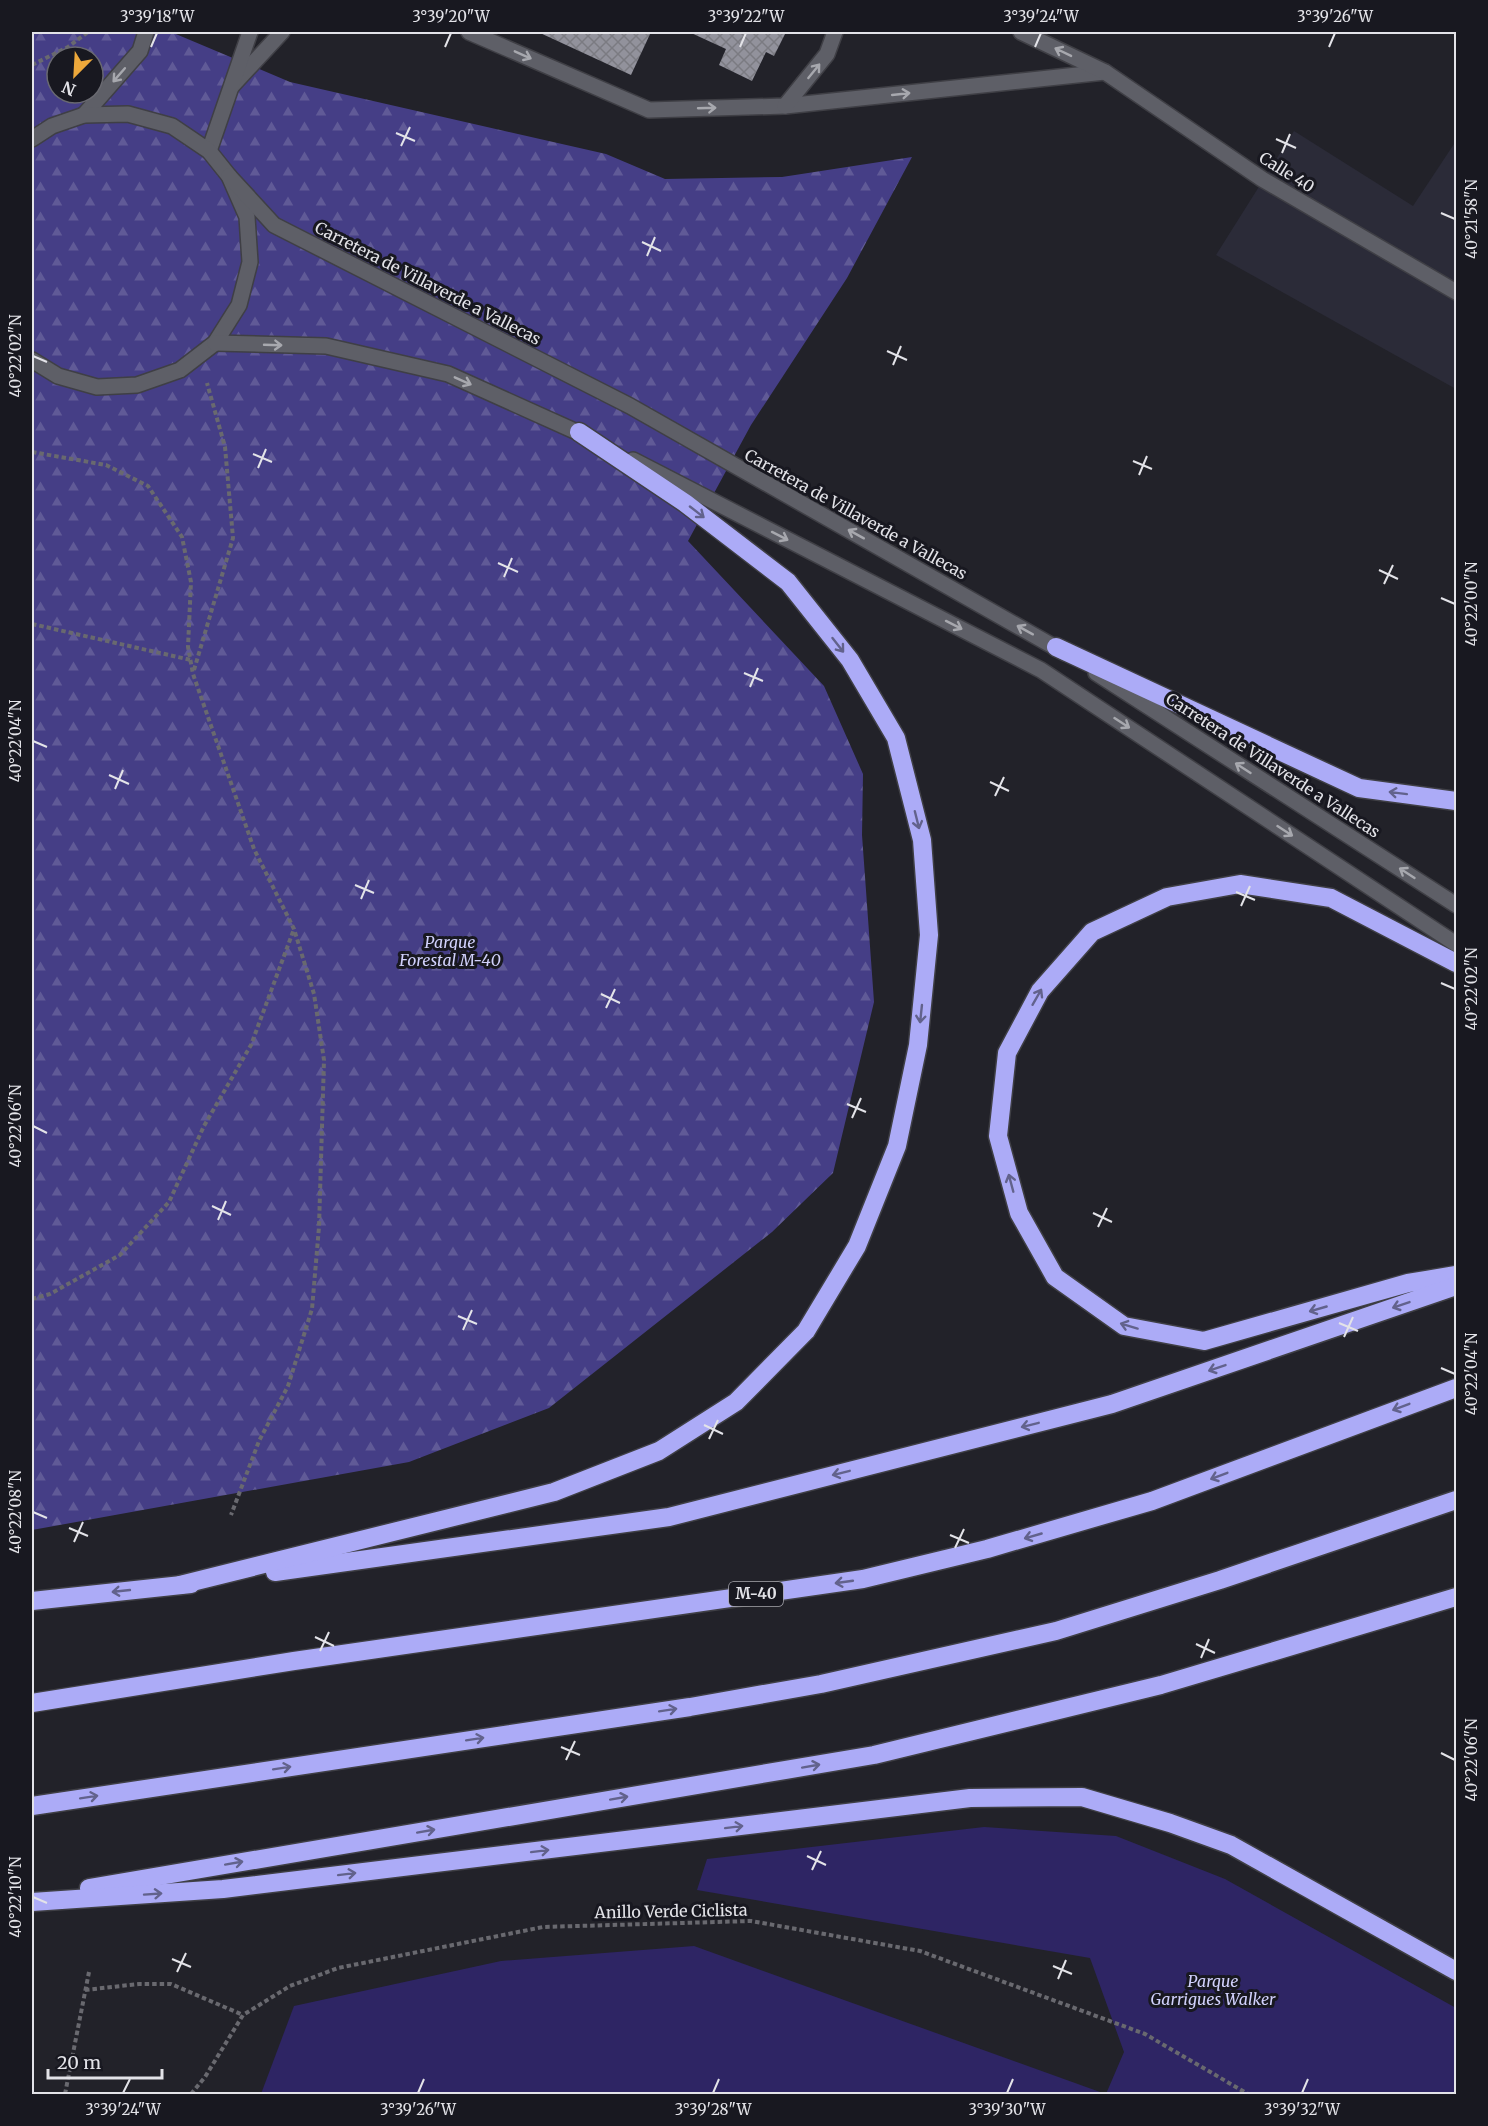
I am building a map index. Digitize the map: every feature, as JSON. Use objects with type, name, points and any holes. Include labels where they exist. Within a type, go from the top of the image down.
[{"type":"highway","points":[[180,1585],[554,1492],[659,1451],[736,1402],[806,1331],[857,1246],[897,1146],[918,1046],[929,935],[922,840],[896,738],[850,660],[788,582],[685,503],[579,432]]},
{"type":"highway","points":[[1056,647],[1359,788],[1456,801]]},
{"type":"highway","points":[[1456,963],[1330,898],[1240,885],[1167,897],[1092,932],[1040,991],[1007,1053],[998,1136],[1019,1213],[1055,1277],[1124,1326],[1204,1341],[1408,1283],[1456,1275]]},
{"type":"highway","points":[[32,1601],[180,1585],[669,1517],[1112,1404],[1456,1286]]},
{"type":"highway","name":"M-40","points":[[32,1703],[306,1659],[863,1579],[987,1549],[1152,1501],[1456,1388]]},
{"type":"highway","points":[[32,1806],[690,1707],[821,1684],[1056,1631],[1220,1580],[1456,1500]]},
{"type":"highway","points":[[32,1900],[874,1755],[1161,1685],[1456,1597]]},
{"type":"highway","points":[[32,1900],[223,1889],[970,1798],[1082,1797],[1170,1823],[1231,1845],[1456,1971]]},
{"type":"main road","points":[[84,115],[140,51],[146,32]]},
{"type":"main road","points":[[209,151],[250,32]]},
{"type":"main road","points":[[230,88],[282,32]]},
{"type":"main road","points":[[469,32],[649,110],[785,106],[1105,72]]},
{"type":"main road","points":[[785,106],[827,54],[835,32]]},
{"type":"main road","name":"Calle 40","points":[[1021,32],[1105,72],[1262,179],[1456,292]]},
{"type":"main road","points":[[32,140],[52,126],[84,115],[128,114],[172,126],[209,151],[229,176],[247,218],[250,262],[239,305],[215,343],[180,370],[137,385],[97,387],[58,376],[32,360]]},
{"type":"main road","name":"Carretera de Villaverde a Vallecas","points":[[229,176],[274,225],[630,406],[1056,647],[1456,905]]},
{"type":"main road","points":[[215,343],[326,346],[448,374],[579,432],[1041,670],[1456,944]]},
{"type":"path","points":[[32,65],[68,47],[88,32]]},
{"type":"path","points":[[193,674],[233,538],[225,447],[200,354]]},
{"type":"path","points":[[32,452],[106,465],[148,486],[182,537],[191,582],[192,602],[188,647],[193,674],[254,849],[294,928],[314,994],[324,1060],[319,1227],[312,1309],[288,1386],[259,1441],[231,1515]]},
{"type":"path","points":[[32,624],[191,660]]},
{"type":"path","points":[[32,1299],[50,1294],[120,1255],[169,1202],[204,1126],[251,1045],[294,928]]},
{"type":"path","name":"Anillo Verde Ciclista","points":[[191,2094],[205,2077],[243,2015],[290,1986],[338,1968],[543,1927],[751,1921],[920,1951],[1145,2034],[1248,2094]]},
{"type":"path","points":[[64,2094],[88,1972]]},
{"type":"path","points":[[85,1990],[139,1984],[171,1984],[243,2015]]},
{"type":"shaded area","points":[[1294,131],[1413,206],[1456,141],[1456,389],[1216,255]]},
{"type":"green space","name":"Parque Forestal M-40","points":[[32,32],[171,32],[290,82],[606,154],[665,179],[782,177],[912,157],[847,278],[751,425],[688,541],[824,686],[863,774],[862,835],[874,1002],[833,1173],[772,1232],[549,1408],[409,1462],[32,1530]]},
{"type":"green space","name":"Parque Garrigues Walker","points":[[984,1827],[1116,1836],[1225,1879],[1456,2008],[1456,2094],[1106,2094],[1124,2052],[1090,1958],[697,1890],[707,1859]]},
{"type":"green space","points":[[694,1946],[1100,2092],[1099,2094],[261,2094],[294,2006],[501,1961]]},
{"type":"building","points":[[538,32],[651,32],[631,75]]},
{"type":"building","points":[[689,32],[786,32],[774,56],[766,52],[752,81],[719,65],[726,49]]}]
